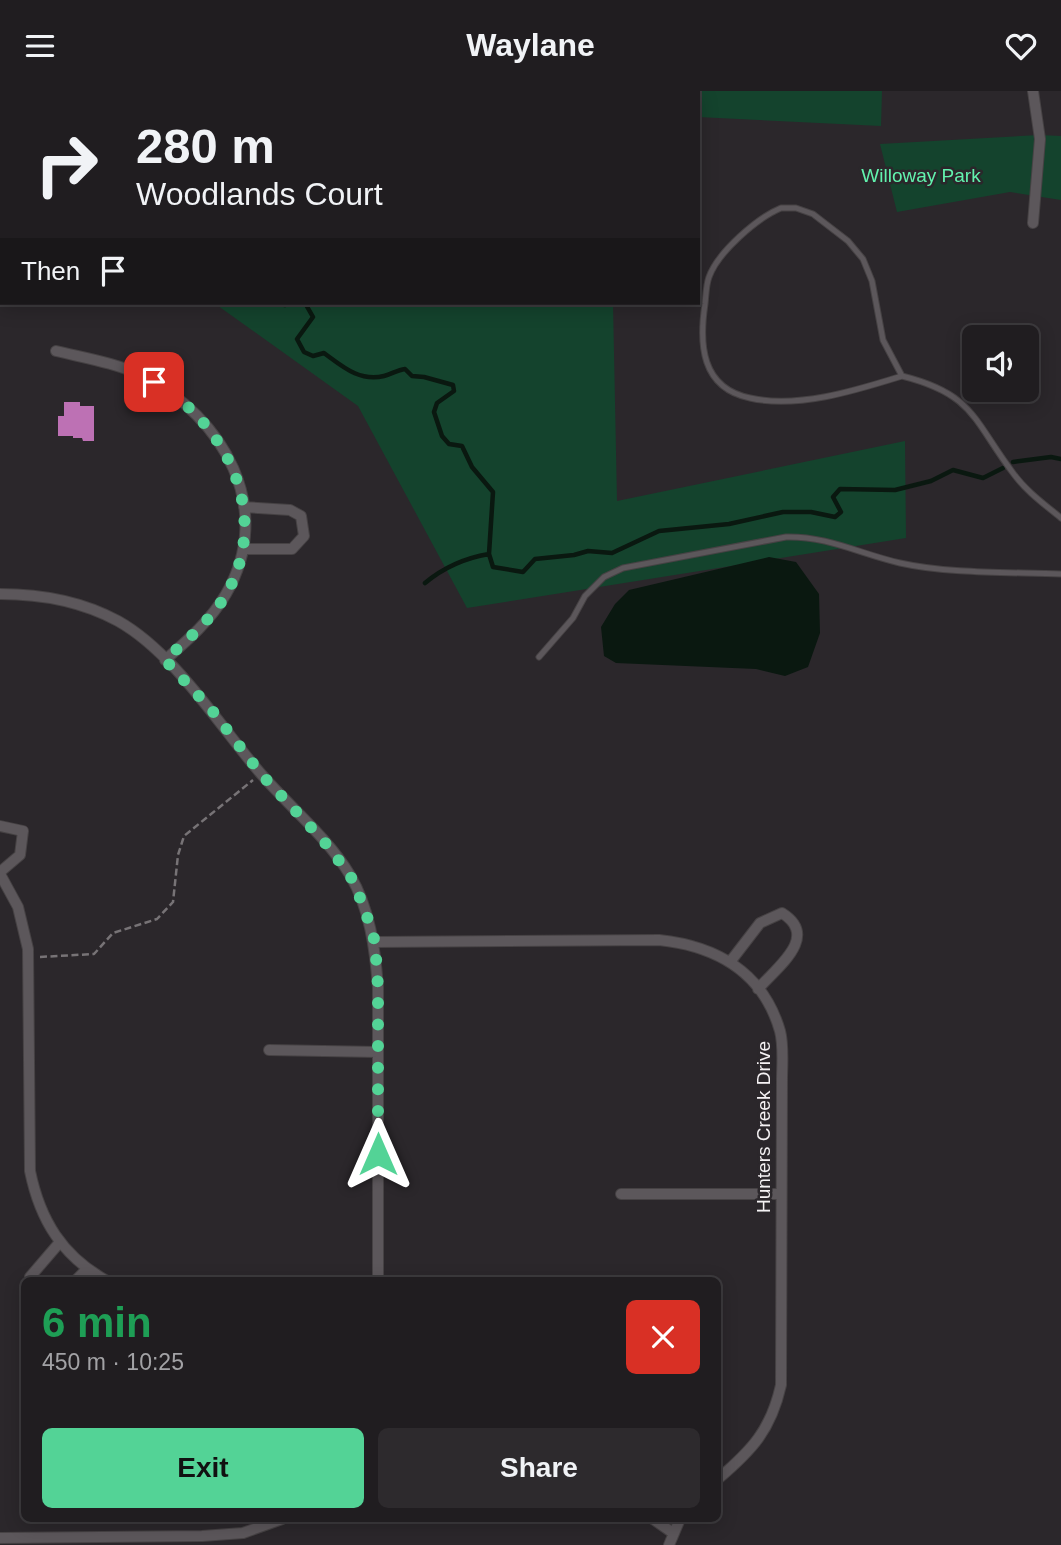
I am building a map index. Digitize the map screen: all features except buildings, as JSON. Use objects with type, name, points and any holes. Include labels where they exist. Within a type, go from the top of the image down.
[{"type":"street","points":[[1033,91],[1040,139],[1033,223]]},
{"type":"street","points":[[56,351],[119,366],[141,375],[179,398],[204,421],[229,458],[240,485],[244,507],[243,549],[234,578],[218,607],[198,631],[165,660]]},
{"type":"street","points":[[243,549],[292,548],[304,536],[301,516],[290,510],[244,507]]},
{"type":"street","points":[[0,594],[59,600],[100,612],[134,632],[165,660],[211,709],[261,774],[323,840],[350,875],[375,942],[378,987],[378,1277]]},
{"type":"street","points":[[0,826],[23,831],[20,855],[0,873],[18,907],[28,957],[30,1171],[40,1209],[60,1242],[87,1269],[100,1277]]},
{"type":"street","points":[[730,962],[760,923],[782,913],[794,920],[799,933],[795,947],[758,989]]},
{"type":"street","name":"Hunters Creek Drive","points":[[375,942],[659,940],[683,943],[716,953],[741,969],[763,994],[780,1032],[783,1368],[777,1402],[767,1427],[752,1448],[721,1476]]},
{"type":"street","points":[[269,1050],[378,1052]]},
{"type":"street","points":[[621,1194],[781,1194]]},
{"type":"street","points":[[30,1277],[60,1242]]},
{"type":"street","points":[[79,1277],[87,1269]]},
{"type":"street","points":[[0,1538],[210,1540],[243,1533],[274,1522]]},
{"type":"street","points":[[657,1522],[673,1533]]},
{"type":"street","points":[[669,1545],[678,1522]]},
{"type":"street","points":[[243,1533],[243,1545]]},
{"type":"lane","points":[[902,376],[883,340],[872,281],[863,259],[831,225],[796,208],[781,208],[758,221],[721,256],[709,277],[702,345],[709,370],[724,387],[749,398],[779,400],[817,398],[902,376],[923,381],[964,403],[1013,474],[1037,499],[1061,518]]},
{"type":"lane","points":[[539,657],[573,618],[585,596],[604,577],[623,568],[786,537],[809,536],[901,563],[1061,574]]},
{"type":"path","points":[[28,957],[94,954],[113,933],[157,919],[173,902],[178,855],[184,836],[261,774]]},
{"type":"green space","points":[[700,91],[882,91],[881,126],[700,117]]},
{"type":"green space","name":"Willoway Park","points":[[1061,136],[1061,200],[1010,192],[897,212],[880,144]]},
{"type":"green space","points":[[217,305],[613,305],[617,501],[905,441],[906,538],[467,608],[358,406]]},
{"type":"shaded area","points":[[769,557],[796,562],[819,594],[820,633],[808,667],[785,676],[756,669],[616,663],[604,656],[601,627],[615,604],[629,590]]},
{"type":"waterway","points":[[306,305],[313,317],[297,339],[304,352],[313,356],[324,353],[351,372],[367,377],[384,376],[405,369],[412,376],[453,385],[454,391],[437,403],[434,412],[442,436],[449,444],[462,446],[472,467],[493,492],[489,554],[493,567],[523,572],[535,559],[588,551],[612,553],[659,531],[729,524],[783,512],[811,512],[835,517],[841,512],[833,497],[840,489],[895,490],[931,481],[953,470],[983,478],[1003,468]]},
{"type":"waterway","points":[[1013,462],[1051,457],[1061,459]]},
{"type":"waterway","points":[[425,583],[455,564],[489,554]]},
{"type":"route","points":[[154,382],[179,398],[204,421],[229,458],[240,485],[245,529],[239,564],[228,591],[198,631],[165,660],[211,709],[261,774],[323,840],[350,875],[364,907],[375,942],[378,987],[378,1154]]}]
